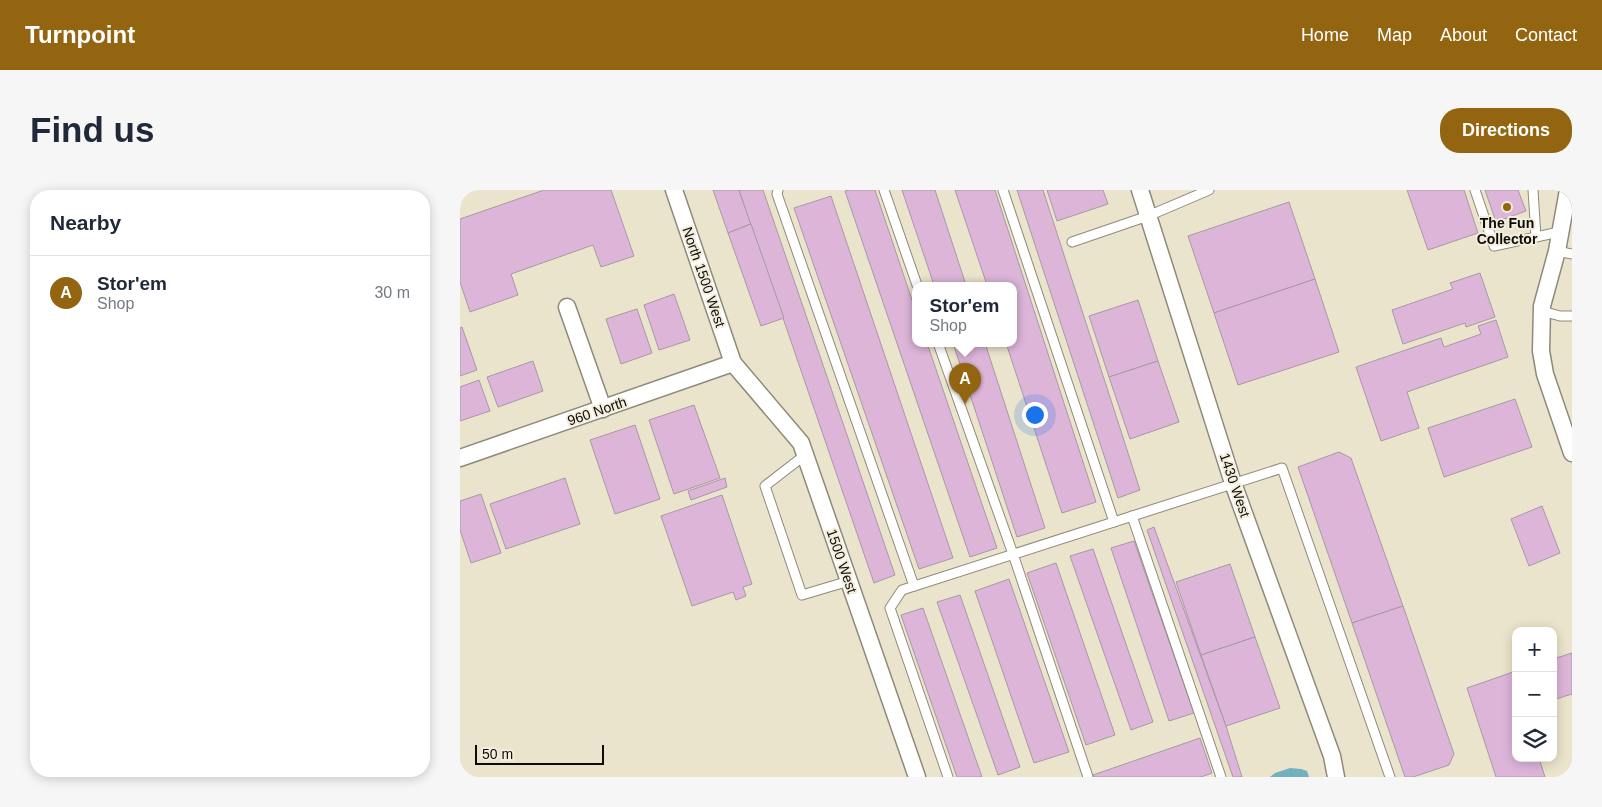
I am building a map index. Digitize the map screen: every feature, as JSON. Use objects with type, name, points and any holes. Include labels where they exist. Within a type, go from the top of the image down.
[{"type":"street","name":"North 1500 West","points":[[674,190],[733,364]]},
{"type":"street","name":"1430 West","points":[[1140,190],[1234,483],[1332,756],[1336,777]]},
{"type":"street","points":[[1568,190],[1559,232],[1564,253],[1542,311],[1541,351],[1545,374],[1572,453]]},
{"type":"street","points":[[567,307],[603,409]]},
{"type":"street","name":"960 North","points":[[460,458],[733,364]]},
{"type":"street","name":"1500 West","points":[[733,364],[801,443],[917,777]]},
{"type":"lane","points":[[778,190],[777,194],[780,203],[914,586]]},
{"type":"lane","points":[[884,190],[917,282]]},
{"type":"lane","points":[[1003,190],[1114,522]]},
{"type":"lane","points":[[1072,242],[1148,216],[1210,190]]},
{"type":"lane","points":[[1475,190],[1494,246],[1559,232]]},
{"type":"lane","points":[[1532,190],[1536,237]]},
{"type":"lane","points":[[1542,311],[1560,316],[1572,316]]},
{"type":"lane","points":[[939,347],[1013,554],[1088,777]]},
{"type":"lane","points":[[805,454],[765,486],[802,595],[849,580]]},
{"type":"lane","points":[[948,777],[890,608],[902,590],[1282,468],[1390,777]]},
{"type":"lane","points":[[1132,516],[1221,777]]},
{"type":"shaded area","points":[[460,190],[1572,190],[1572,777],[460,777]]},
{"type":"water","points":[[1290,768],[1307,771],[1309,777],[1270,777],[1275,773]]},
{"type":"building","points":[[544,190],[611,190],[634,256],[601,267],[593,245],[511,274],[518,295],[470,312],[460,282],[460,219]]},
{"type":"building","points":[[713,190],[739,190],[751,224],[728,233]]},
{"type":"building","points":[[739,190],[763,190],[895,575],[874,583]]},
{"type":"building","points":[[875,190],[912,300],[912,347],[928,347],[997,548],[970,557],[845,191]]},
{"type":"building","points":[[902,190],[935,190],[965,282],[933,282]]},
{"type":"building","points":[[955,190],[995,190],[1096,502],[1062,513],[1007,347],[1017,347],[1017,282],[986,282]]},
{"type":"building","points":[[1017,190],[1043,190],[1140,490],[1118,498]]},
{"type":"building","points":[[1047,190],[1103,190],[1108,204],[1057,221]]},
{"type":"building","points":[[1407,190],[1464,190],[1478,233],[1428,250]]},
{"type":"building","points":[[1485,190],[1518,190],[1526,211],[1496,222]]},
{"type":"building","points":[[831,196],[953,558],[919,569],[794,208]]},
{"type":"building","points":[[1289,202],[1315,279],[1214,313],[1188,236]]},
{"type":"building","points":[[751,224],[784,318],[761,326],[728,233]]},
{"type":"building","points":[[1480,273],[1495,317],[1466,327],[1465,323],[1403,344],[1392,310],[1453,289],[1450,283]]},
{"type":"building","points":[[1315,279],[1339,352],[1238,385],[1214,313]]},
{"type":"building","points":[[674,294],[690,340],[659,350],[644,305]]},
{"type":"building","points":[[1138,300],[1158,361],[1109,377],[1089,316]]},
{"type":"building","points":[[637,309],[652,353],[621,364],[606,319]]},
{"type":"building","points":[[1496,320],[1508,357],[1407,392],[1419,428],[1381,441],[1356,367],[1441,338],[1444,347],[1481,334],[1478,326]]},
{"type":"building","points":[[462,327],[477,370],[460,376],[460,328]]},
{"type":"building","points":[[954,347],[986,347],[1045,528],[1017,537]]},
{"type":"building","points":[[533,361],[543,391],[498,407],[487,377]]},
{"type":"building","points":[[1158,361],[1179,422],[1130,439],[1109,377]]},
{"type":"building","points":[[479,380],[490,411],[460,421],[460,387]]},
{"type":"building","points":[[1515,399],[1532,447],[1444,477],[1428,428]]},
{"type":"building","points":[[694,405],[720,478],[674,494],[649,420]]},
{"type":"building","points":[[635,425],[660,499],[615,514],[590,440]]},
{"type":"building","points":[[1339,452],[1351,458],[1403,606],[1352,623],[1298,467]]},
{"type":"building","points":[[565,478],[580,524],[506,549],[490,504]]},
{"type":"building","points":[[725,478],[727,487],[691,500],[688,491]]},
{"type":"building","points":[[481,494],[501,553],[471,563],[460,530],[460,501]]},
{"type":"building","points":[[722,495],[752,584],[743,587],[746,596],[736,600],[733,592],[692,606],[661,516]]},
{"type":"building","points":[[1542,506],[1560,553],[1529,566],[1511,519]]},
{"type":"building","points":[[1154,527],[1226,726],[1242,777],[1233,777],[1147,530]]},
{"type":"building","points":[[1134,541],[1194,713],[1169,721],[1111,548]]},
{"type":"building","points":[[1093,549],[1153,722],[1131,730],[1070,556]]},
{"type":"building","points":[[1056,563],[1115,735],[1086,745],[1027,573]]},
{"type":"building","points":[[1230,564],[1255,637],[1201,655],[1176,582]]},
{"type":"building","points":[[1009,579],[1069,752],[1034,763],[975,591]]},
{"type":"building","points":[[960,595],[1020,767],[998,775],[937,602]]},
{"type":"building","points":[[1403,606],[1454,754],[1449,765],[1413,777],[1405,777],[1352,623]]},
{"type":"building","points":[[923,608],[982,777],[957,777],[901,615]]},
{"type":"building","points":[[1255,637],[1280,708],[1226,726],[1201,655]]},
{"type":"building","points":[[1572,653],[1572,694],[1557,699],[1557,672],[1557,658]]},
{"type":"building","points":[[1512,672],[1512,762],[1540,762],[1545,777],[1496,777],[1467,688]]},
{"type":"building","points":[[1200,738],[1212,773],[1201,777],[1094,777],[1093,775]]},
{"type":"place","name":"The Fun Collector","points":[[1507,207]]},
{"type":"place","name":"Stor'em","points":[[965,404]]}]
